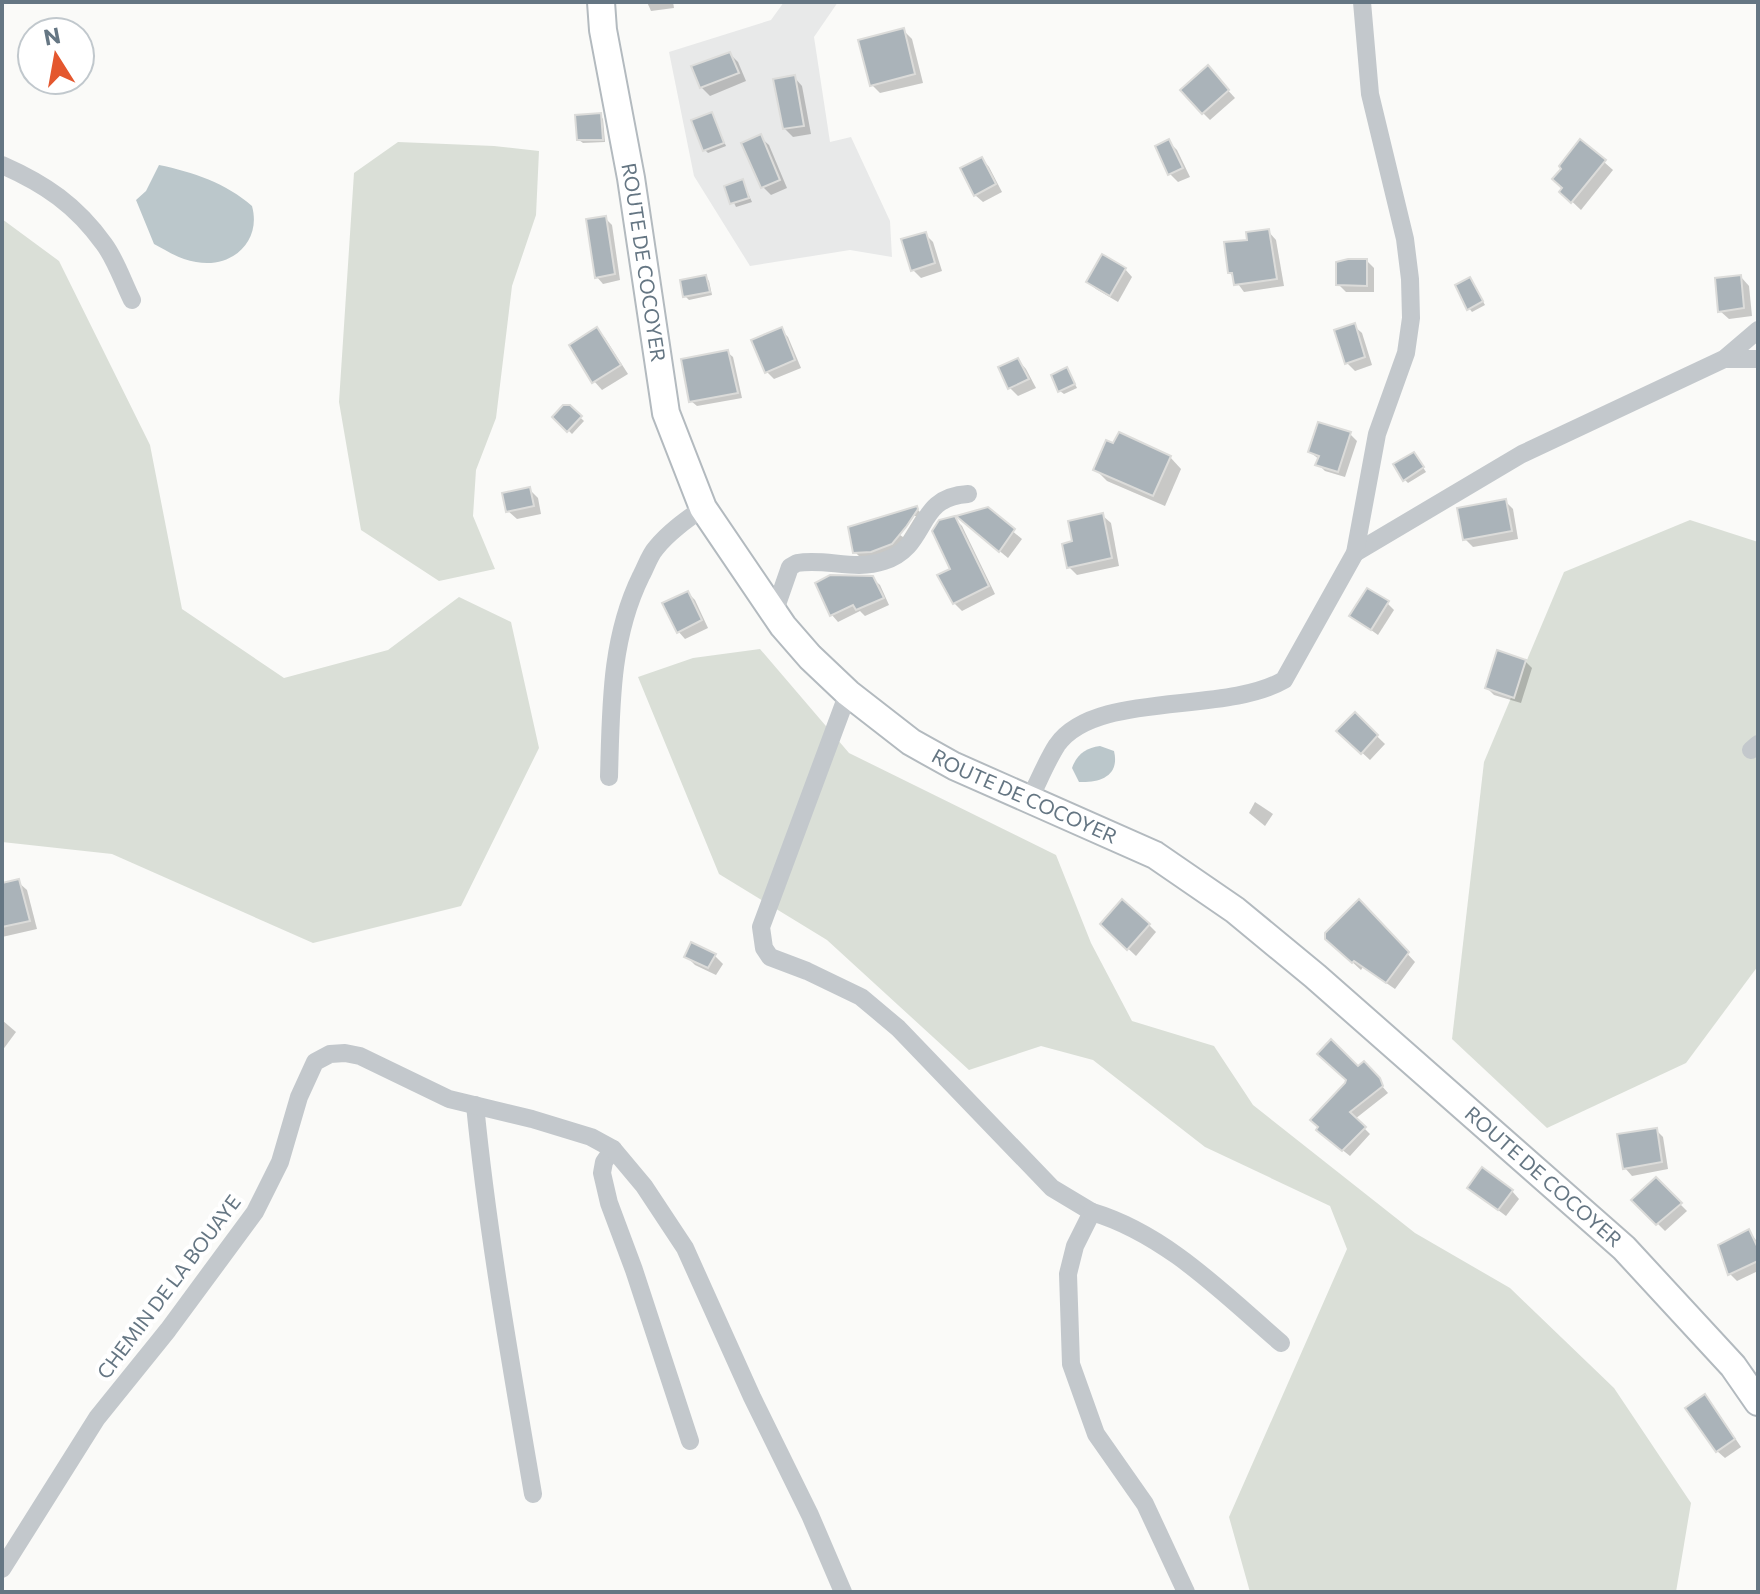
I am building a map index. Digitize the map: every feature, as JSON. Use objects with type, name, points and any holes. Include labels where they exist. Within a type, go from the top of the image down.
[{"type":"main road","name":"ROUTE DE COCOYER","points":[[601,2],[666,413],[703,508],[774,613],[810,657],[848,693],[911,742],[954,766],[1155,855],[1235,910],[1315,976],[1624,1248],[1733,1366],[1758,1402]]},
{"type":"street","points":[[1029,800],[1058,744],[1093,720],[1126,709],[1243,695],[1266,690],[1284,680],[1355,553],[1377,434],[1406,353],[1411,318],[1405,239],[1370,94],[1362,2]]},
{"type":"street","points":[[2,165],[35,179],[63,198],[106,246],[132,300]]},
{"type":"street","points":[[1355,553],[1522,454],[1724,359],[1758,330]]},
{"type":"street","points":[[1724,359],[1758,359]]},
{"type":"street","points":[[774,613],[790,567],[797,563],[862,566],[884,561],[906,551],[932,507],[953,495],[968,494]]},
{"type":"street","points":[[609,777],[612,677],[622,627],[634,589],[654,550],[680,523],[703,508]]},
{"type":"street","points":[[848,693],[761,927],[764,948],[770,957],[861,997],[898,1028],[1052,1188],[1092,1212],[1111,1217],[1142,1233],[1205,1276],[1281,1343]]},
{"type":"street","name":"CHEMIN DE LA BOUAYE","points":[[2,1569],[97,1418],[168,1330],[255,1212],[280,1162],[299,1097],[315,1062],[330,1054],[345,1053],[360,1056],[449,1099],[532,1119],[591,1137],[613,1149],[644,1186],[685,1248],[843,1592]]},
{"type":"street","points":[[475,1105],[504,1327],[533,1494]]},
{"type":"street","points":[[613,1149],[604,1162],[602,1173],[609,1203],[690,1441]]},
{"type":"street","points":[[1092,1212],[1075,1246],[1068,1274],[1071,1364],[1096,1434],[1145,1504],[1186,1592]]},
{"type":"shaded area","points":[[784,2],[838,2],[814,37],[830,142],[851,137],[890,221],[892,257],[850,250],[750,266],[694,176],[669,52],[771,20]]},
{"type":"shaded area","points":[[398,142],[539,151],[536,215],[512,286],[496,418],[476,470],[473,516],[495,569],[439,581],[361,530],[339,402],[354,173]]},
{"type":"shaded area","points":[[159,165],[208,180],[252,206],[252,231],[241,250],[232,257],[209,263],[185,259],[154,244],[136,200],[146,191]]},
{"type":"shaded area","points":[[2,219],[59,261],[150,445],[182,609],[284,678],[388,650],[459,597],[511,622],[539,748],[461,906],[313,943],[112,854],[2,842]]},
{"type":"shaded area","points":[[1690,520],[1758,542],[1758,966],[1686,1063],[1547,1128],[1452,1039],[1484,762],[1564,572]]},
{"type":"shaded area","points":[[760,649],[849,753],[1056,855],[1091,943],[1132,1021],[1214,1046],[1253,1105],[1415,1233],[1510,1288],[1614,1388],[1691,1503],[1676,1592],[1250,1592],[1229,1517],[1347,1249],[1330,1206],[1205,1147],[1093,1060],[1041,1046],[969,1070],[827,940],[719,874],[638,677],[693,658]]},
{"type":"shaded area","points":[[1100,746],[1114,751],[1114,767],[1101,779],[1079,782],[1072,768],[1074,763],[1083,752]]},
{"type":"building","points":[[904,28],[915,74],[870,86],[858,40]]},
{"type":"building","points":[[730,52],[739,73],[700,88],[691,66]]},
{"type":"building","points":[[1208,65],[1229,90],[1202,114],[1180,90]]},
{"type":"building","points":[[795,75],[804,126],[783,129],[773,79]]},
{"type":"building","points":[[712,112],[724,143],[703,151],[691,120]]},
{"type":"building","points":[[601,113],[603,140],[577,140],[575,115]]},
{"type":"building","points":[[761,134],[780,180],[761,188],[741,143]]},
{"type":"building","points":[[1169,139],[1183,168],[1168,175],[1155,146]]},
{"type":"building","points":[[1580,139],[1606,160],[1571,203],[1559,192],[1562,188],[1552,179]]},
{"type":"building","points":[[982,157],[996,184],[974,196],[960,168]]},
{"type":"building","points":[[743,179],[749,198],[730,204],[724,186]]},
{"type":"building","points":[[606,216],[615,274],[595,278],[586,219]]},
{"type":"building","points":[[1269,229],[1277,279],[1234,285],[1232,273],[1228,273],[1224,242],[1247,240],[1246,232]]},
{"type":"building","points":[[926,232],[935,263],[911,271],[901,239]]},
{"type":"building","points":[[1102,254],[1126,268],[1110,296],[1086,282]]},
{"type":"building","points":[[1367,259],[1367,286],[1336,285],[1336,262]]},
{"type":"building","points":[[706,275],[710,292],[683,297],[680,280]]},
{"type":"building","points":[[1741,275],[1744,308],[1718,312],[1715,278]]},
{"type":"building","points":[[1470,277],[1483,301],[1467,310],[1455,285]]},
{"type":"building","points":[[1355,323],[1365,357],[1345,364],[1334,330]]},
{"type":"building","points":[[597,327],[621,365],[592,383],[569,345]]},
{"type":"building","points":[[782,327],[795,360],[765,373],[751,340]]},
{"type":"building","points":[[728,350],[738,393],[689,402],[681,359]]},
{"type":"building","points":[[1018,358],[1029,379],[1008,389],[998,367]]},
{"type":"building","points":[[1067,367],[1075,384],[1058,392],[1051,375]]},
{"type":"building","points":[[563,405],[570,405],[582,416],[567,432],[552,417]]},
{"type":"building","points":[[1318,422],[1351,432],[1338,472],[1315,465],[1319,456],[1308,452]]},
{"type":"building","points":[[1119,432],[1171,456],[1153,496],[1093,470],[1106,440],[1113,443]]},
{"type":"building","points":[[1414,452],[1424,467],[1403,481],[1393,464]]},
{"type":"building","points":[[530,487],[534,506],[506,512],[502,493]]},
{"type":"building","points":[[1506,499],[1512,531],[1463,540],[1457,508]]},
{"type":"building","points":[[917,506],[918,509],[892,544],[871,552],[853,553],[848,527]]},
{"type":"building","points":[[988,507],[1015,529],[999,552],[956,516]]},
{"type":"building","points":[[1103,513],[1112,558],[1067,568],[1062,544],[1072,541],[1068,521]]},
{"type":"building","points":[[955,516],[989,586],[953,604],[937,575],[950,569],[932,531],[939,520]]},
{"type":"building","points":[[830,575],[873,576],[884,598],[856,610],[853,605],[830,616],[815,583]]},
{"type":"building","points":[[1367,588],[1389,601],[1371,630],[1349,616]]},
{"type":"building","points":[[688,591],[702,620],[677,633],[662,603]]},
{"type":"building","points":[[1497,650],[1526,660],[1514,698],[1485,688]]},
{"type":"building","points":[[1355,712],[1378,735],[1361,754],[1336,731]]},
{"type":"building","points":[[19,879],[30,921],[2,927],[2,883]]},
{"type":"building","points":[[1122,899],[1150,924],[1127,950],[1100,924]]},
{"type":"building","points":[[1359,899],[1409,952],[1386,983],[1354,961],[1352,963],[1325,939],[1325,933]]},
{"type":"building","points":[[691,942],[716,954],[708,968],[684,957]]},
{"type":"building","points":[[1331,1039],[1358,1066],[1364,1061],[1380,1078],[1383,1086],[1350,1112],[1366,1127],[1342,1151],[1316,1130],[1318,1127],[1310,1120],[1346,1080],[1317,1054]]},
{"type":"building","points":[[1657,1128],[1662,1162],[1623,1169],[1617,1134]]},
{"type":"building","points":[[1482,1167],[1513,1190],[1498,1210],[1467,1188]]},
{"type":"building","points":[[1656,1177],[1682,1203],[1656,1225],[1631,1200]]},
{"type":"building","points":[[1749,1229],[1758,1248],[1758,1261],[1728,1275],[1718,1245]]},
{"type":"building","points":[[1705,1394],[1735,1439],[1716,1452],[1685,1408]]}]
